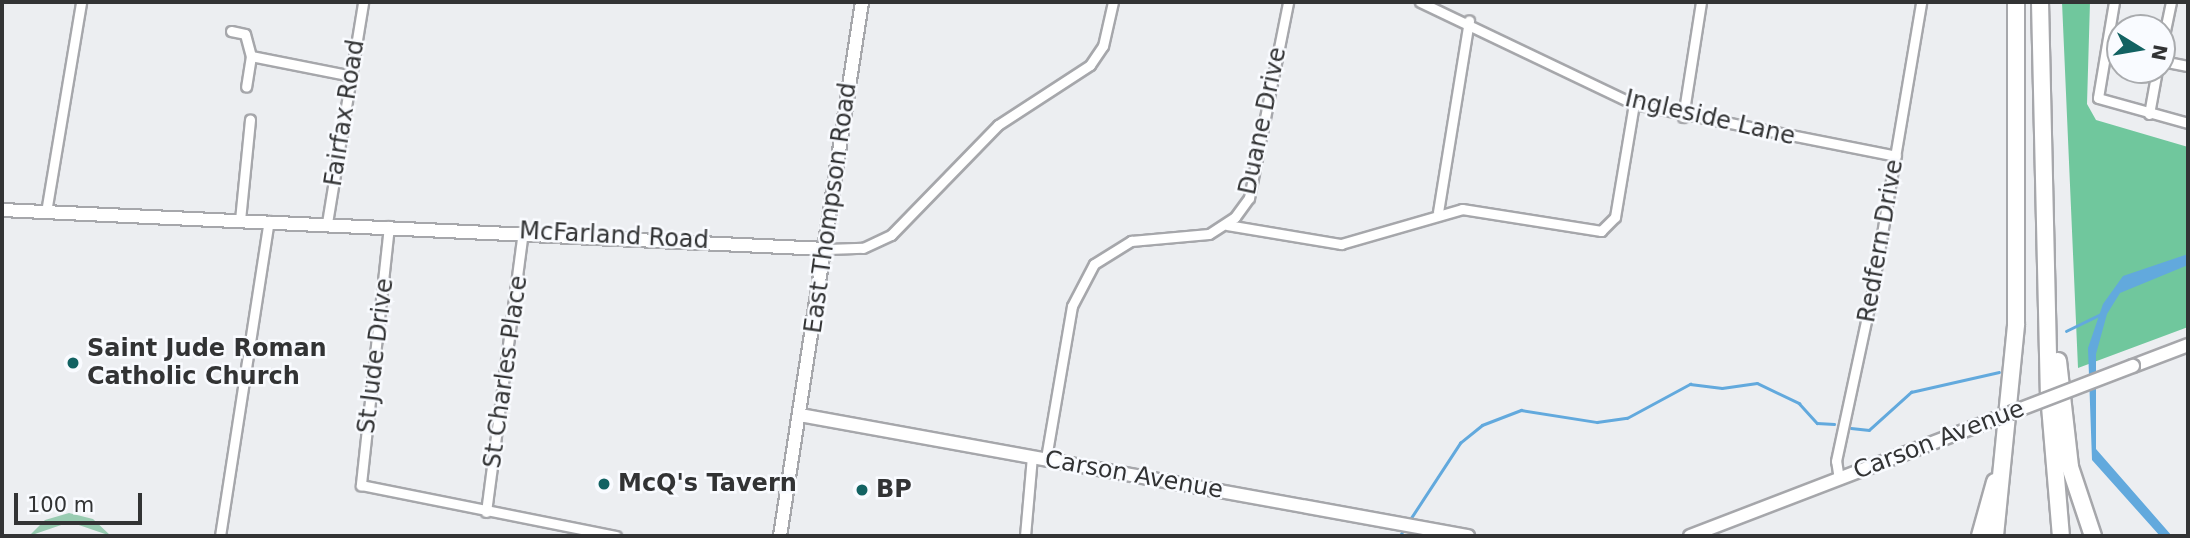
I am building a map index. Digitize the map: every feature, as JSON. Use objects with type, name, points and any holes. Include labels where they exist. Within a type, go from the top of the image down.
[{"type":"highway","points":[[1995,536],[2017,299],[2015,2]]},
{"type":"highway","points":[[2040,2],[2049,394],[2061,536]]},
{"type":"highway","points":[[2048,266],[2070,467],[2093,536]]},
{"type":"highway","points":[[1980,536],[2003,460]]},
{"type":"main road","name":"East Thompson Road","points":[[780,536],[827,249],[862,2]]},
{"type":"main road","name":"McFarland Road","points":[[2,210],[523,232],[827,249]]},
{"type":"main road","name":"Carson Avenue","points":[[1690,536],[2188,345]]},
{"type":"main road","name":"Carson Avenue","points":[[800,415],[1039,457],[1432,533],[1468,536]]},
{"type":"street","points":[[46,212],[81,2]]},
{"type":"street","name":"Fairfax Road","points":[[327,223],[363,2]]},
{"type":"street","name":"McFarland Road","points":[[827,249],[863,248],[891,235],[998,125],[1090,65],[1106,39],[1113,2]]},
{"type":"street","name":"Duane Drive","points":[[1025,536],[1039,457],[1072,306],[1085,277],[1103,256],[1131,242],[1194,239],[1227,225],[1254,183],[1288,2]]},
{"type":"street","name":"Ingleside Lane","points":[[1420,2],[1469,20],[1634,104],[1683,117],[1896,156]]},
{"type":"street","points":[[1683,117],[1701,2]]},
{"type":"street","name":"Redfern Drive","points":[[1839,479],[1836,461],[1896,156],[1922,2]]},
{"type":"street","points":[[2114,2],[2098,98],[2188,123]]},
{"type":"street","points":[[1438,212],[1469,20]]},
{"type":"street","points":[[231,31],[245,34],[251,56],[246,87]]},
{"type":"street","points":[[251,56],[352,76]]},
{"type":"street","points":[[2149,114],[2154,84]]},
{"type":"street","points":[[1227,225],[1341,244],[1438,212],[1479,209],[1608,228],[1615,217],[1634,104]]},
{"type":"street","points":[[240,220],[250,119]]},
{"type":"street","points":[[220,536],[269,221]]},
{"type":"street","name":"St Jude Drive","points":[[389,226],[361,485],[486,512]]},
{"type":"street","name":"St Charles Place","points":[[486,512],[523,232]]},
{"type":"street","points":[[486,512],[616,536]]},
{"type":"green space","points":[[2062,2],[2090,2],[2087,104],[2096,120],[2188,147],[2188,327],[2078,368]]},
{"type":"green space","points":[[69,513],[93,519],[111,536],[70,522],[29,536],[45,520]]},
{"type":"water","points":[[2188,254],[2188,265],[2120,293],[2107,314],[2096,354],[2096,449],[2172,536],[2160,536],[2092,460],[2088,348],[2103,304],[2123,276]]},
{"type":"waterway","points":[[2066,331],[2099,315]]},
{"type":"waterway","points":[[1851,428],[1869,430],[1911,392],[1999,372]]},
{"type":"waterway","points":[[1411,518],[1460,443],[1482,425],[1521,410],[1597,422],[1627,418],[1690,384],[1722,388],[1757,383],[1799,403],[1817,423],[1834,424]]},
{"type":"waterway","points":[[1400,536],[1402,532]]},
{"type":"place","name":"Saint Jude Roman Catholic Church","points":[[73,363]]},
{"type":"place","name":"McQ's Tavern","points":[[604,484]]},
{"type":"place","name":"BP","points":[[862,490]]}]
